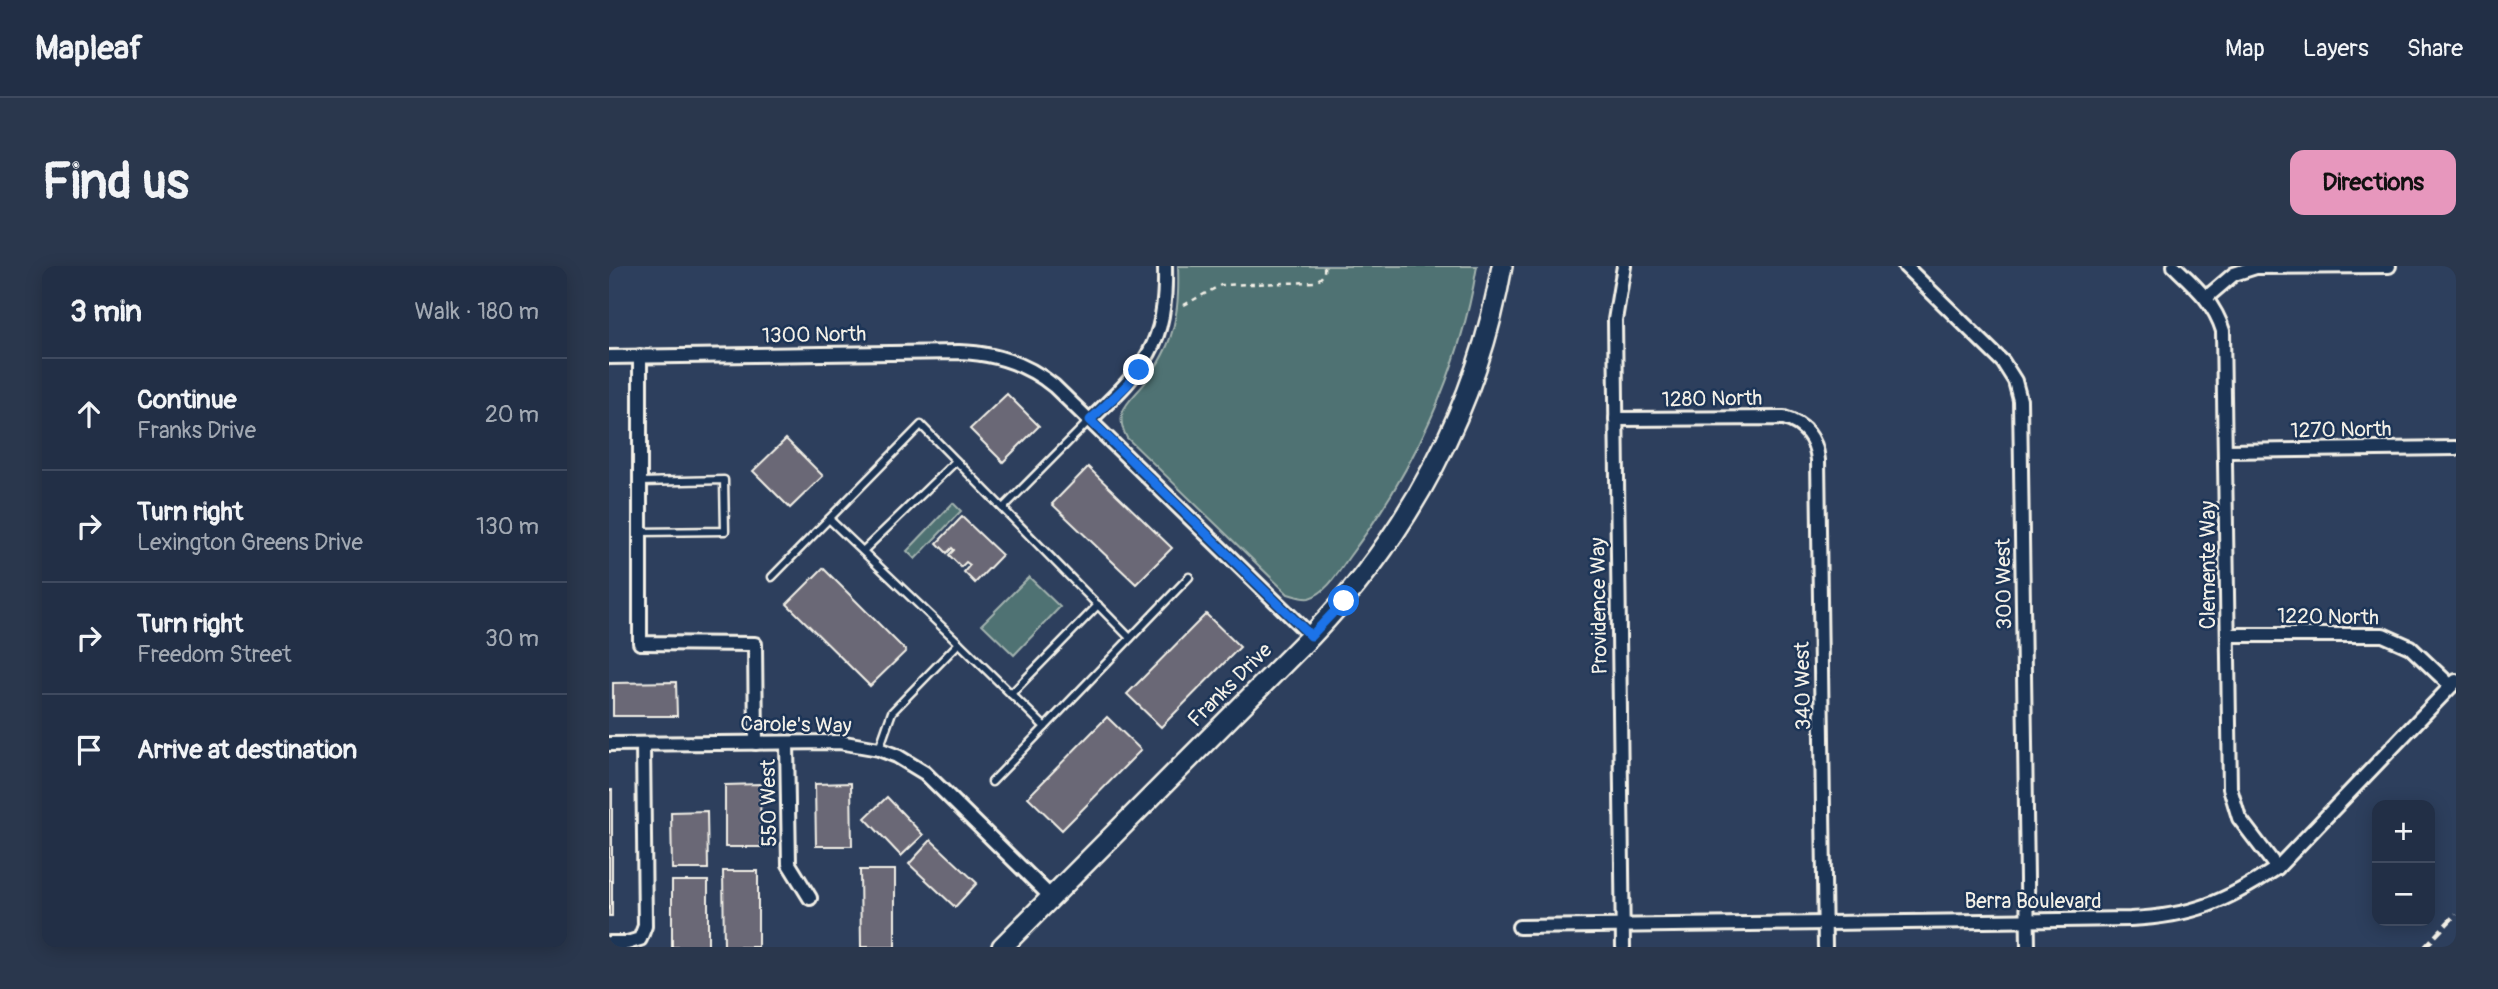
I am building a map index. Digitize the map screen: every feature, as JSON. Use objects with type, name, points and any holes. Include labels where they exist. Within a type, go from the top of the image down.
[{"type":"street","points":[[1090,420],[1127,385],[1149,354],[1157,337],[1165,305],[1165,266]]},
{"type":"street","name":"Franks Drive","points":[[1002,947],[1311,636],[1344,601],[1392,536],[1438,458],[1454,425],[1491,320],[1502,266]]},
{"type":"street","name":"Providence Way","points":[[1623,947],[1615,320],[1624,266]]},
{"type":"street","name":"300 West","points":[[1905,266],[2003,362],[2015,381],[2020,400],[2028,947]]},
{"type":"street","name":"Clemente Way","points":[[2174,266],[2207,297],[2220,321],[2225,341],[2231,798],[2239,818],[2277,868]]},
{"type":"street","points":[[2207,297],[2234,274],[2256,267],[2389,266]]},
{"type":"street","name":"1300 North","points":[[609,357],[977,352],[1018,363],[1046,379],[1311,636]]},
{"type":"street","points":[[641,356],[640,643],[755,644],[756,743]]},
{"type":"street","name":"1280 North","points":[[1616,419],[1776,418],[1791,420],[1805,429]]},
{"type":"street","name":"340 West","points":[[1805,429],[1815,443],[1818,460],[1825,947]]},
{"type":"street","name":"1270 North","points":[[2227,451],[2456,448]]},
{"type":"street","name":"1220 North","points":[[2228,635],[2383,635],[2410,647],[2454,684]]},
{"type":"street","name":"Berra Boulevard","points":[[1518,927],[2130,919],[2177,915],[2221,901],[2244,890],[2277,868],[2454,684]]},
{"type":"street","name":"Carole's Way","points":[[609,744],[839,742],[879,749],[897,756],[925,773],[1051,897]]},
{"type":"street","name":"550 West","points":[[787,743],[789,864],[810,898]]},
{"type":"street","points":[[609,943],[627,943],[640,939],[645,926],[643,744]]},
{"type":"lane","points":[[1003,508],[1090,420]]},
{"type":"lane","points":[[772,577],[921,425],[1131,638]]},
{"type":"lane","points":[[863,551],[955,461]]},
{"type":"lane","points":[[639,532],[725,531],[724,480],[640,482]]},
{"type":"lane","points":[[829,519],[1045,727]]},
{"type":"lane","points":[[992,782],[1189,577]]},
{"type":"lane","points":[[1011,694],[1098,605]]},
{"type":"lane","points":[[879,749],[892,712],[959,643]]},
{"type":"path","points":[[1184,305],[1221,285],[1314,282],[1321,279],[1325,273],[1324,266]]},
{"type":"green space","points":[[1178,266],[1477,266],[1459,344],[1431,419],[1413,455],[1394,490],[1332,581],[1309,598],[1288,594],[1127,438],[1123,428],[1121,420],[1126,406],[1153,371],[1171,336],[1177,307]]},
{"type":"green space","points":[[953,503],[961,511],[915,559],[907,551]]},
{"type":"green space","points":[[1029,577],[1060,607],[1014,655],[982,624]]},
{"type":"building","points":[[1007,394],[1039,426],[1003,462],[970,429]]},
{"type":"building","points":[[786,439],[823,476],[790,508],[753,471]]},
{"type":"building","points":[[1088,467],[1172,548],[1136,584],[1052,504]]},
{"type":"building","points":[[962,517],[1002,555],[975,583],[964,572],[970,565],[966,562],[961,567],[949,555],[954,550],[952,548],[947,553],[937,543]]},
{"type":"building","points":[[823,568],[906,651],[870,686],[787,604]]},
{"type":"building","points":[[1206,614],[1240,647],[1161,727],[1127,694]]},
{"type":"building","points":[[676,682],[677,716],[613,716],[613,683]]},
{"type":"building","points":[[1107,717],[1141,750],[1062,830],[1028,797]]},
{"type":"building","points":[[851,783],[852,846],[816,846],[815,784]]},
{"type":"building","points":[[760,784],[761,847],[725,847],[725,785]]},
{"type":"building","points":[[609,790],[612,790],[612,916],[609,916]]},
{"type":"building","points":[[887,797],[923,835],[901,856],[865,818]]},
{"type":"building","points":[[707,811],[708,869],[672,869],[671,812]]},
{"type":"building","points":[[931,840],[977,883],[955,907],[909,864]]},
{"type":"building","points":[[860,870],[895,870],[895,947],[861,947]]},
{"type":"building","points":[[723,871],[758,871],[758,947],[724,947]]},
{"type":"building","points":[[672,881],[708,881],[708,947],[672,947]]},
{"type":"railway","points":[[2425,947],[2456,914]]},
{"type":"route","points":[[1139,370],[1090,420],[1311,636],[1344,601]]}]
